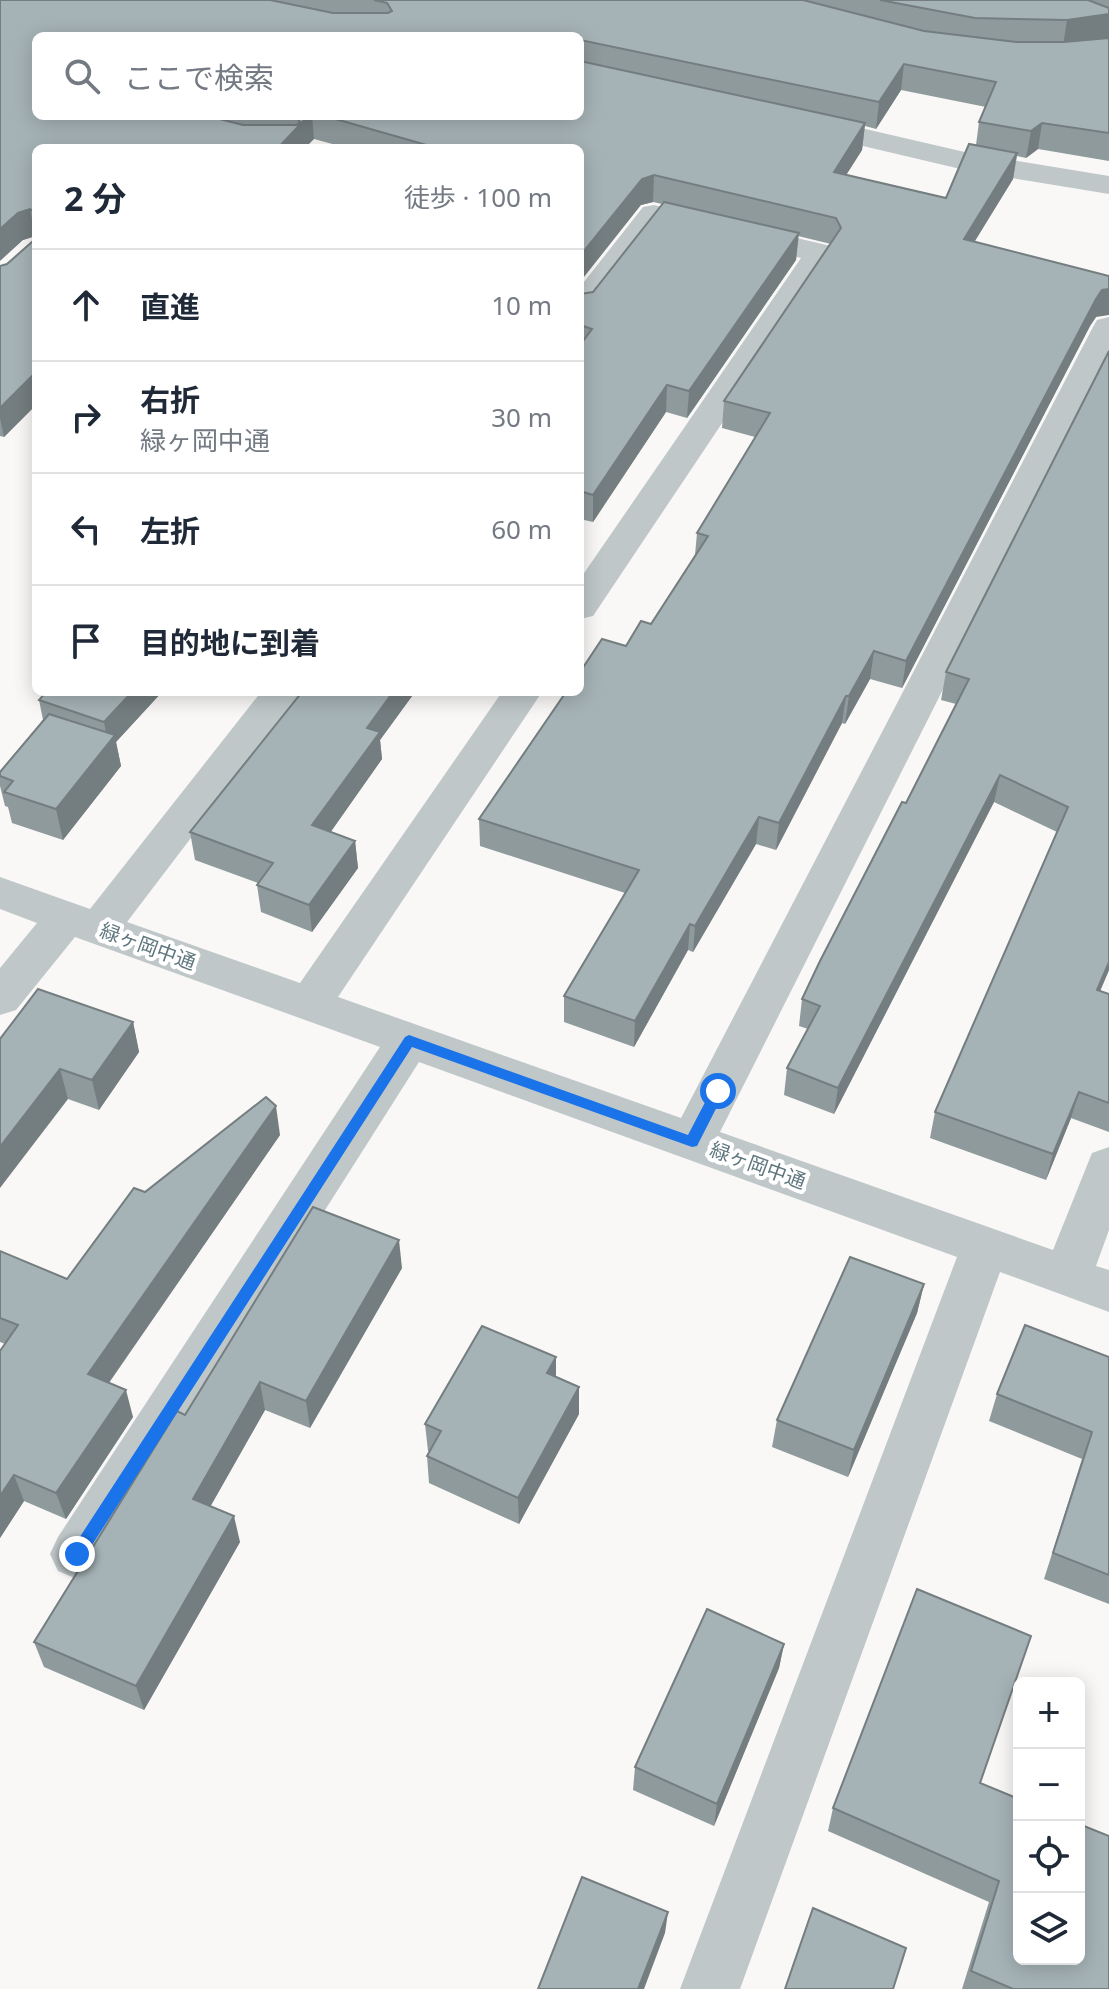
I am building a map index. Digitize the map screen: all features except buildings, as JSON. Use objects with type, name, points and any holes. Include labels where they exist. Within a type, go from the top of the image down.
[{"type":"street","points":[[778,118],[969,162],[1109,185]]},
{"type":"street","points":[[584,304],[654,214],[820,253],[584,601]]},
{"type":"street","points":[[692,1142],[1109,327]]},
{"type":"street","points":[[0,998],[83,923],[279,696]]},
{"type":"street","points":[[309,1005],[519,696]]},
{"type":"street","name":"緑ヶ岡中通","points":[[0,893],[1088,1284]]},
{"type":"street","points":[[77,1554],[409,1040]]},
{"type":"street","points":[[1088,1284],[1109,1166]]},
{"type":"street","points":[[710,1989],[985,1247]]},
{"type":"route","points":[[77,1554],[409,1040],[692,1142],[718,1091]]}]
